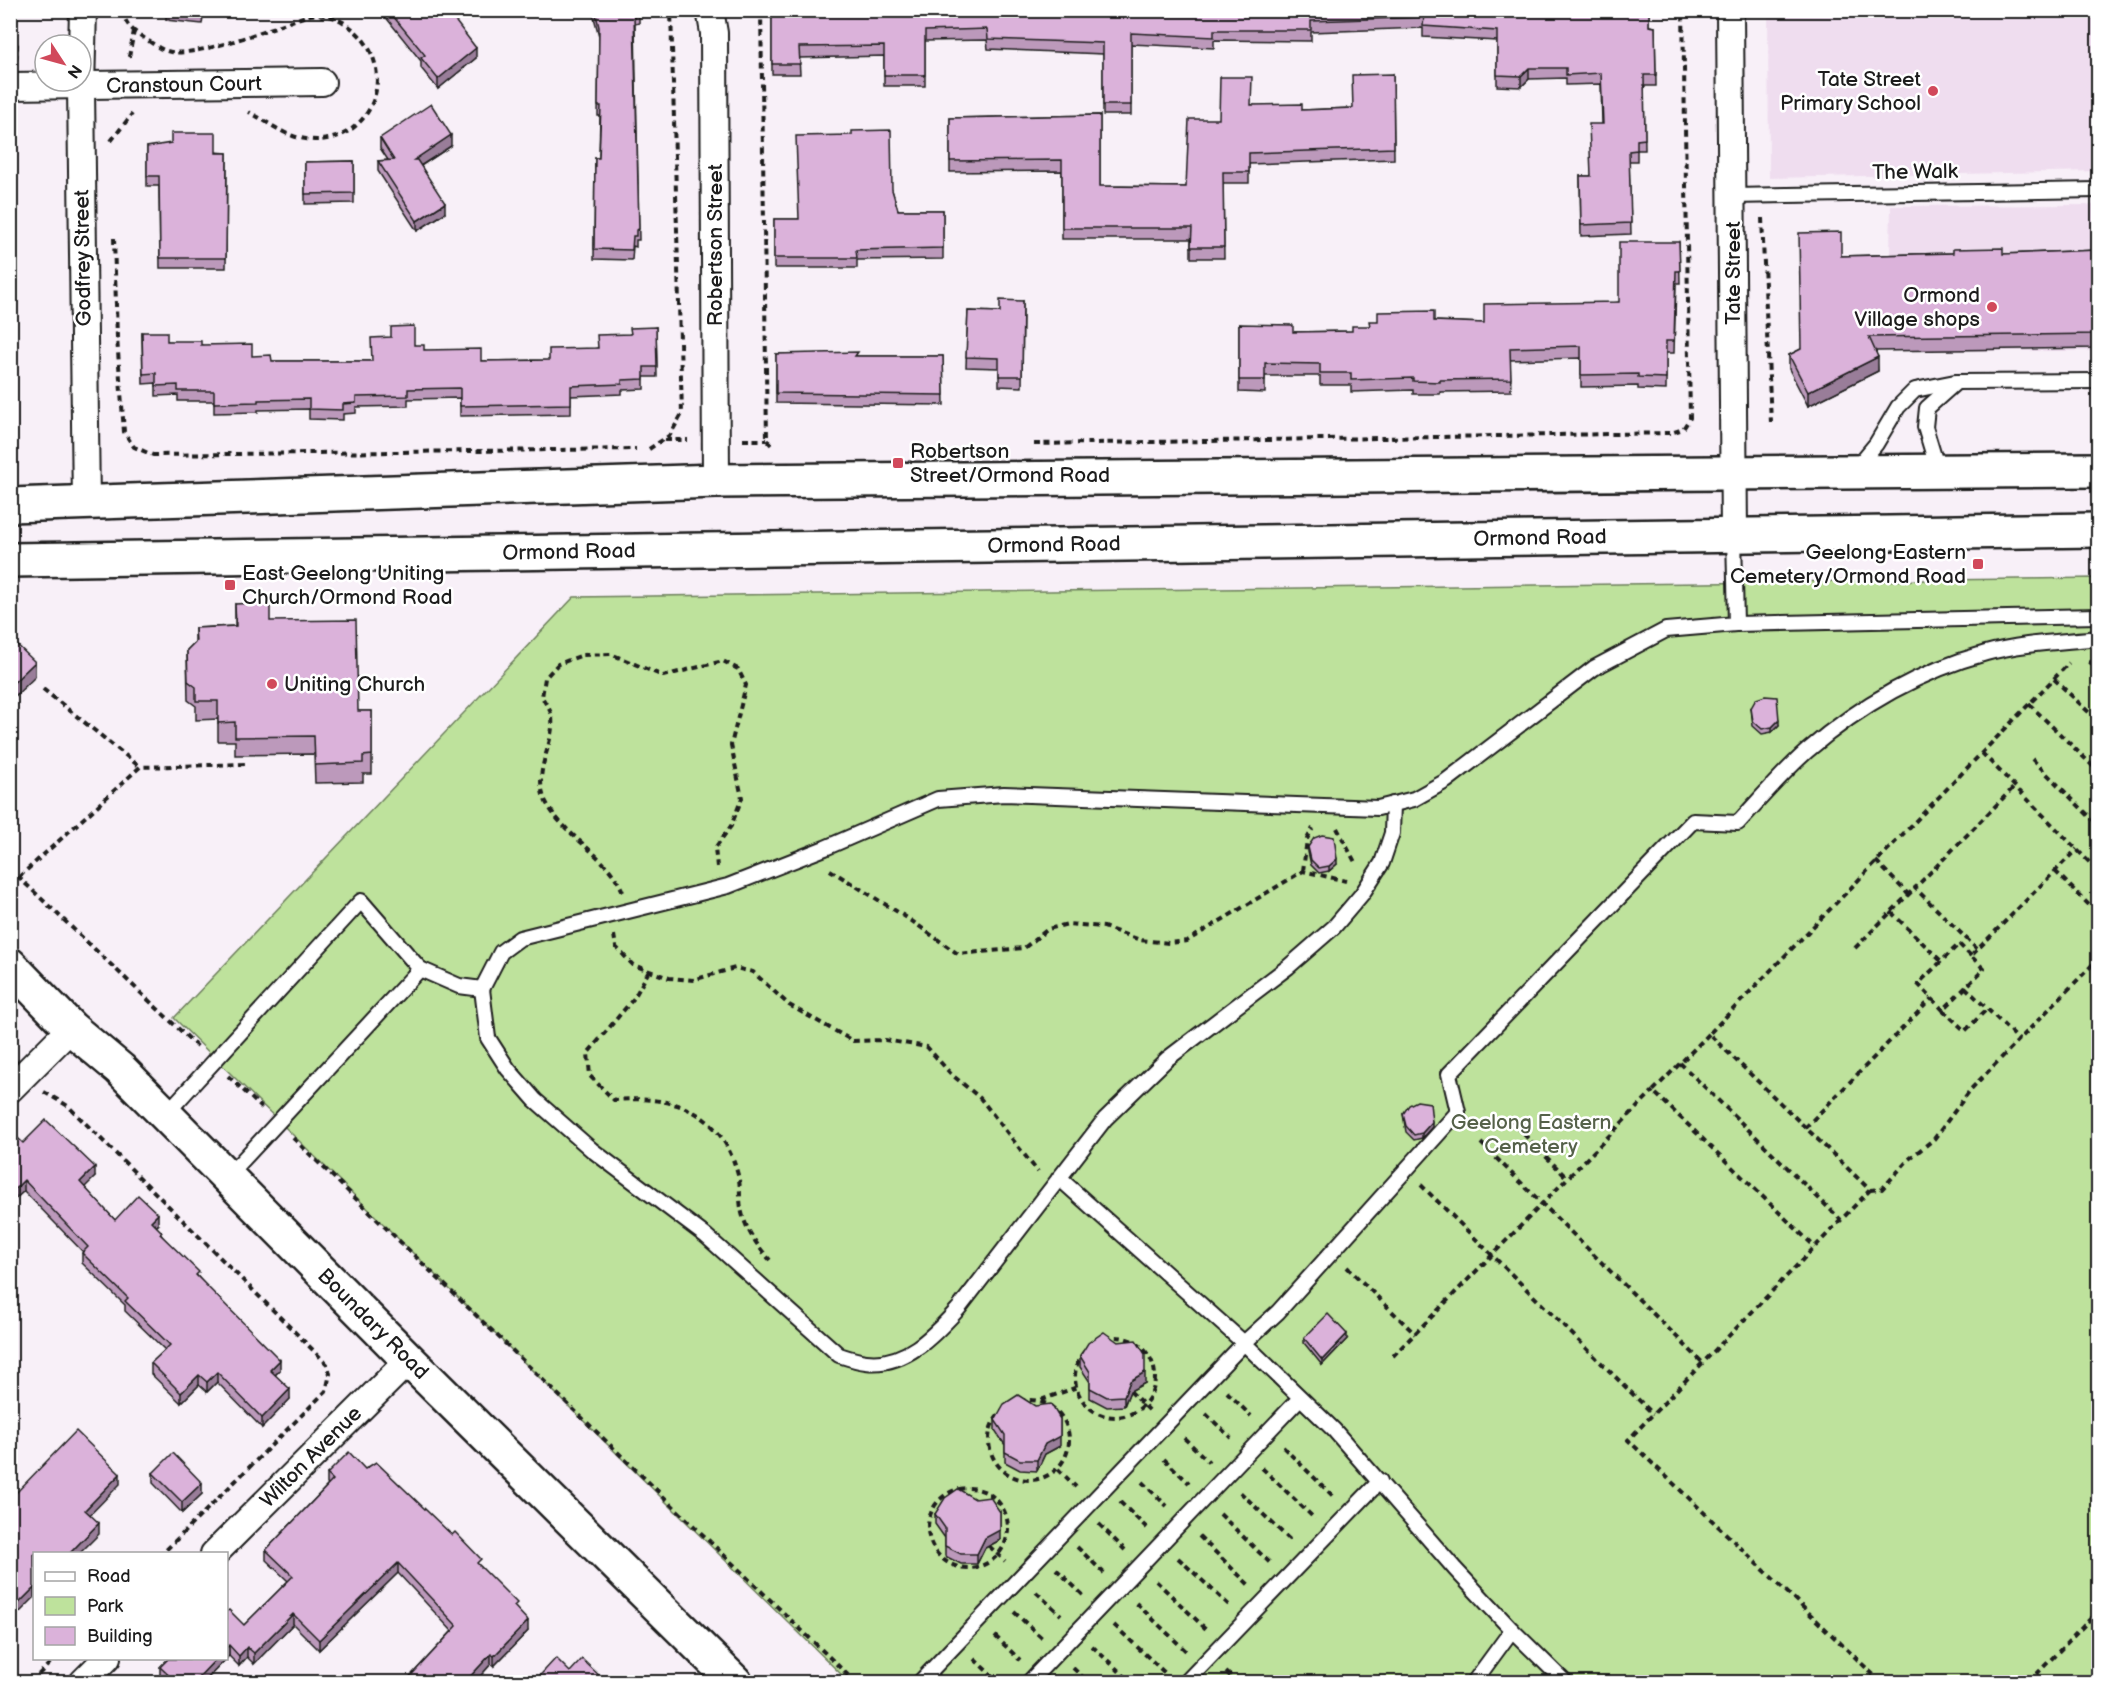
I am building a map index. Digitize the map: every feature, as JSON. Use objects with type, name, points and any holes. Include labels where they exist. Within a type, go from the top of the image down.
[{"type":"main road","points":[[10,505],[86,505],[716,480],[2098,470]]},
{"type":"main road","name":"Ormond Road","points":[[10,560],[2098,530]]},
{"type":"main road","name":"Boundary Road","points":[[10,965],[71,1028],[120,1069],[735,1683]]},
{"type":"street","name":"Godfrey Street","points":[[82,33],[83,10]]},
{"type":"street","name":"Robertson Street","points":[[710,10],[714,33],[716,480]]},
{"type":"street","name":"Tate Street","points":[[1730,10],[1734,535]]},
{"type":"street","name":"Cranstoun Court","points":[[93,87],[322,82]]},
{"type":"street","name":"Cranstoun Court","points":[[10,86],[33,86]]},
{"type":"street","name":"Godfrey Street","points":[[81,93],[86,505]]},
{"type":"street","points":[[10,1089],[71,1028]]},
{"type":"street","name":"Wilton Avenue","points":[[216,1552],[409,1360]]},
{"type":"street","points":[[83,1683],[107,1660]]},
{"type":"lane","name":"The Walk","points":[[1732,196],[2098,190]]},
{"type":"lane","points":[[1853,472],[1876,444],[1898,406],[1915,390],[1955,382],[2098,381]]},
{"type":"lane","points":[[1939,472],[1925,427],[1927,408],[1955,382]]},
{"type":"lane","points":[[1734,535],[1736,624]]},
{"type":"lane","points":[[1393,804],[1392,833],[1382,863],[1334,927],[1288,967],[1202,1030],[1138,1086],[1105,1119],[988,1271],[935,1334],[912,1352],[891,1359],[867,1363],[839,1355],[706,1236],[601,1158],[535,1100],[508,1069],[488,1038],[482,989],[501,952],[520,938],[719,888],[806,855],[938,799],[1004,794],[1378,807],[1414,799],[1446,781],[1481,757],[1549,700],[1594,668],[1666,630],[1736,624],[2098,616]]},
{"type":"lane","points":[[921,1682],[1244,1343],[1278,1312],[1458,1113],[1449,1074],[1693,821],[1738,823],[1813,746],[1844,723],[1922,675],[1986,653],[2050,642],[2096,638]]},
{"type":"lane","points":[[165,1114],[361,901],[420,969],[459,986],[482,989]]},
{"type":"lane","points":[[227,1177],[420,969]]},
{"type":"lane","points":[[1059,1178],[1244,1343],[1300,1398],[1380,1481],[1455,1569],[1565,1683]]},
{"type":"lane","points":[[1032,1679],[1300,1398]]},
{"type":"lane","points":[[1186,1683],[1380,1481]]},
{"type":"lane","points":[[1474,1683],[1512,1630]]},
{"type":"path","points":[[123,10],[123,18],[134,32],[169,52],[192,51],[255,34],[315,13],[340,20],[361,34],[376,60],[376,87],[369,113],[351,132],[322,139],[294,136],[240,107]]},
{"type":"path","points":[[114,233],[117,338],[124,432],[134,447],[153,455],[652,449],[670,435],[682,414],[671,10]]},
{"type":"path","points":[[761,10],[766,440],[772,448],[784,448]]},
{"type":"path","points":[[1024,444],[1671,433],[1683,429],[1690,418],[1683,10]]},
{"type":"path","points":[[111,152],[111,141],[130,114],[141,113]]},
{"type":"path","points":[[1393,1356],[2096,638]]},
{"type":"path","points":[[630,909],[622,888],[607,868],[560,822],[545,800],[542,760],[552,738],[552,714],[542,697],[545,678],[558,664],[583,655],[611,654],[663,676],[723,661],[738,669],[746,685],[731,745],[742,798],[731,826],[715,848],[719,888]]},
{"type":"path","points":[[2054,679],[2098,721]]},
{"type":"path","points":[[43,689],[140,767],[246,764]]},
{"type":"path","points":[[2029,704],[2098,771]]},
{"type":"path","points":[[1982,753],[2098,871]]},
{"type":"path","points":[[2032,759],[2098,825]]},
{"type":"path","points":[[19,877],[140,767]]},
{"type":"path","points":[[1855,948],[2015,786]]},
{"type":"path","points":[[1303,871],[1307,839],[1326,806]]},
{"type":"path","points":[[1326,806],[1367,886]]},
{"type":"path","points":[[1971,956],[2077,849]]},
{"type":"path","points":[[806,855],[909,919],[958,954],[1024,948],[1048,929],[1068,924],[1104,927],[1140,940],[1169,943],[1187,941],[1303,871],[1367,886]]},
{"type":"path","points":[[1876,861],[1908,894]]},
{"type":"path","points":[[10,869],[214,1062],[855,1683]]},
{"type":"path","points":[[2055,871],[2098,914]]},
{"type":"path","points":[[1915,888],[1977,949]]},
{"type":"path","points":[[1891,912],[1941,961]]},
{"type":"path","points":[[609,914],[616,947],[633,965],[669,978],[693,981],[735,968],[753,972],[789,1005],[853,1041],[885,1040],[927,1047],[951,1074],[980,1098],[1039,1174],[1033,1182]]},
{"type":"path","points":[[1943,1010],[1984,969],[1959,944],[1918,984],[1943,1010],[1965,1032],[1987,1009]]},
{"type":"path","points":[[1881,1683],[1628,1440],[1870,1190],[1882,1189],[1909,1159],[1934,1139],[1971,1089],[2098,959]]},
{"type":"path","points":[[648,971],[634,998],[588,1053],[590,1076],[614,1100],[642,1098],[675,1102],[708,1119],[727,1145],[739,1177],[741,1210],[756,1244],[771,1261]]},
{"type":"path","points":[[1965,987],[2019,1040]]},
{"type":"path","points":[[1805,1128],[1932,998]]},
{"type":"path","points":[[1709,1034],[1870,1190]]},
{"type":"path","points":[[1680,1063],[1841,1220]]},
{"type":"path","points":[[1653,1090],[1815,1247]]},
{"type":"path","points":[[45,1092],[68,1106],[328,1365],[330,1374],[326,1391],[164,1552]]},
{"type":"path","points":[[1509,1119],[1567,1178]]},
{"type":"path","points":[[1481,1143],[1541,1205],[1703,1363]]},
{"type":"path","points":[[1406,1170],[1653,1414]]},
{"type":"path","points":[[1332,1252],[1414,1334]]},
{"type":"path","points":[[1114,1337],[1139,1345],[1148,1355],[1154,1367],[1152,1394],[1144,1405],[1122,1417],[1108,1417],[1096,1413],[1086,1405],[1077,1387],[1076,1369],[1081,1356],[1101,1340],[1114,1337]]},
{"type":"path","points":[[1039,1401],[1051,1406],[1066,1424],[1069,1448],[1058,1469],[1047,1477],[1034,1481],[1021,1480],[998,1466],[991,1455],[988,1442],[990,1428],[996,1416],[1016,1402],[1039,1401],[1077,1387]]},
{"type":"path","points":[[1130,1391],[1144,1405]]},
{"type":"path","points":[[957,1489],[983,1490],[1003,1506],[1009,1531],[998,1555],[988,1563],[975,1568],[961,1568],[948,1563],[931,1543],[928,1530],[930,1516],[935,1504],[945,1495],[957,1489]]},
{"type":"path","points":[[2029,1683],[2098,1611]]},
{"type":"path","points":[[979,1621],[1032,1679]]},
{"type":"path","points":[[958,1644],[999,1683]]},
{"type":"path","points":[[31,1683],[54,1660]]},
{"type":"shaded area","name":"Tate Street Primary School","points":[[1768,11],[2098,11],[2098,171],[1769,178]]},
{"type":"shaded area","points":[[2098,205],[2098,351],[1888,351],[1891,206]]},
{"type":"green space","name":"Geelong Eastern Cemetery","points":[[2098,578],[2098,1682],[849,1682],[174,1018],[574,597]]},
{"type":"building","points":[[167,10],[203,10],[202,14]]},
{"type":"building","points":[[388,10],[447,10],[476,48],[438,79],[421,58],[425,55]]},
{"type":"building","points":[[595,10],[638,10],[639,13],[634,14],[639,229],[636,230],[636,236],[633,236],[632,250],[594,249],[595,158],[599,158],[601,106],[598,106],[599,27]]},
{"type":"building","points":[[772,10],[1649,10],[1649,26],[1655,27],[1656,75],[1644,75],[1645,139],[1637,140],[1637,150],[1629,151],[1631,223],[1581,225],[1580,176],[1591,176],[1589,124],[1603,124],[1601,73],[1566,75],[1566,68],[1529,68],[1521,76],[1497,75],[1497,31],[1423,26],[1424,17],[1311,21],[1311,30],[1214,30],[1214,37],[1131,33],[1131,105],[1103,105],[1103,43],[988,39],[987,29],[925,31],[925,75],[884,75],[884,46],[799,47],[800,64],[772,64]]},
{"type":"building","points":[[1393,74],[1394,148],[1249,153],[1249,172],[1223,172],[1224,247],[1191,247],[1192,228],[1062,228],[1062,160],[950,161],[950,118],[1100,115],[1100,186],[1186,187],[1189,119],[1219,119],[1220,77],[1252,77],[1251,105],[1302,104],[1302,110],[1353,108],[1352,75]]},
{"type":"building","points":[[431,104],[451,135],[414,160],[417,160],[445,203],[417,221],[378,161],[394,160],[380,138]]},
{"type":"building","points":[[891,130],[892,190],[898,210],[943,210],[943,248],[856,250],[857,258],[774,258],[774,219],[799,219],[796,136],[852,135],[852,131]]},
{"type":"building","points":[[171,133],[216,133],[216,153],[227,153],[226,258],[160,258],[159,176],[147,176],[147,147],[171,143]]},
{"type":"building","points":[[354,161],[354,193],[305,194],[305,162]]},
{"type":"building","points":[[1841,232],[1841,256],[1953,253],[1953,249],[2003,248],[2003,254],[2098,250],[2098,334],[1869,337],[1878,357],[1808,392],[1789,355],[1801,349],[1799,233]]},
{"type":"building","points":[[1619,242],[1679,242],[1680,271],[1676,271],[1674,341],[1666,341],[1666,378],[1638,377],[1638,374],[1581,375],[1581,346],[1510,348],[1511,379],[1440,380],[1440,382],[1413,381],[1413,378],[1351,380],[1351,373],[1320,373],[1320,364],[1265,363],[1265,380],[1239,380],[1239,324],[1293,325],[1293,332],[1352,331],[1352,326],[1370,326],[1369,321],[1378,321],[1378,312],[1434,311],[1434,321],[1484,323],[1484,304],[1619,302]]},
{"type":"building","points":[[1000,300],[1023,301],[1022,376],[999,376],[999,358],[966,357],[968,311],[1000,312]]},
{"type":"building","points":[[414,326],[414,345],[424,345],[424,350],[481,349],[481,361],[549,360],[549,349],[598,348],[597,335],[631,334],[630,328],[656,327],[657,367],[644,367],[644,379],[622,380],[622,384],[571,386],[571,404],[460,406],[460,388],[408,389],[408,396],[356,397],[356,403],[343,404],[343,410],[309,409],[309,399],[214,403],[214,391],[178,391],[178,385],[156,386],[156,373],[143,374],[142,332],[167,332],[167,341],[201,341],[201,345],[252,344],[252,356],[271,355],[272,361],[372,361],[371,338],[391,337],[391,327]]},
{"type":"building","points":[[10,345],[14,345],[14,371],[10,371]]},
{"type":"building","points":[[858,352],[855,356],[943,356],[944,395],[776,393],[776,354]]},
{"type":"building","name":"Uniting Church","points":[[270,602],[270,621],[356,620],[358,711],[372,711],[372,755],[363,756],[363,763],[315,765],[314,736],[235,737],[235,722],[218,723],[218,701],[196,701],[196,687],[188,681],[187,650],[196,641],[195,628],[236,626],[235,604]]},
{"type":"building","points":[[10,638],[35,662],[10,686]]},
{"type":"building","points":[[1765,696],[1777,697],[1779,720],[1772,727],[1762,729],[1753,721],[1751,708],[1756,699]]},
{"type":"building","points":[[1322,835],[1334,837],[1337,859],[1329,866],[1319,868],[1311,860],[1308,847],[1314,838]]},
{"type":"building","points":[[1417,1101],[1430,1103],[1432,1122],[1422,1133],[1414,1135],[1406,1126],[1403,1114],[1409,1105]]},
{"type":"building","points":[[46,1120],[95,1167],[80,1182],[115,1220],[138,1195],[158,1214],[151,1221],[162,1232],[160,1234],[199,1272],[196,1275],[280,1360],[270,1370],[290,1389],[262,1418],[217,1372],[207,1382],[199,1375],[181,1393],[151,1363],[170,1345],[125,1301],[128,1298],[82,1253],[88,1247],[24,1180],[15,1189],[10,1185],[10,1131],[23,1143]]},
{"type":"building","points":[[1328,1314],[1347,1334],[1322,1360],[1304,1338]]},
{"type":"building","points":[[1104,1332],[1118,1342],[1136,1340],[1145,1354],[1145,1372],[1130,1381],[1124,1396],[1107,1397],[1090,1388],[1090,1372],[1080,1356],[1088,1343]]},
{"type":"building","points":[[1018,1395],[1035,1406],[1051,1404],[1060,1419],[1060,1436],[1045,1444],[1037,1460],[1020,1460],[1005,1452],[1005,1435],[995,1420],[1004,1404]]},
{"type":"building","points":[[76,1431],[120,1474],[85,1510],[99,1523],[71,1552],[33,1552],[33,1589],[10,1612],[10,1487],[16,1493]]},
{"type":"building","points":[[349,1452],[365,1469],[376,1462],[452,1535],[455,1532],[481,1559],[477,1563],[517,1603],[514,1606],[528,1621],[494,1656],[491,1654],[464,1683],[404,1683],[457,1626],[398,1563],[319,1640],[293,1614],[254,1653],[247,1647],[239,1656],[228,1646],[228,1611],[244,1625],[293,1576],[266,1550],[333,1480],[327,1474]]},
{"type":"building","points":[[173,1453],[202,1483],[182,1502],[153,1473]]},
{"type":"building","points":[[958,1489],[975,1499],[990,1497],[1000,1512],[1000,1530],[985,1538],[977,1554],[961,1554],[945,1546],[945,1528],[935,1514],[945,1498]]},
{"type":"building","points":[[556,1658],[570,1672],[582,1659],[604,1680],[602,1683],[533,1683]]},
{"type":"building","points":[[167,1660],[215,1660],[193,1683],[177,1683],[160,1667]]},
{"type":"place","name":"Tate Street Primary School","points":[[1933,91]]},
{"type":"place","name":"Ormond Village shops","points":[[1992,307]]},
{"type":"place","name":"Robertson Street/Ormond Road","points":[[898,463]]},
{"type":"place","name":"Geelong Eastern Cemetery/Ormond Road","points":[[1978,564]]},
{"type":"place","name":"East Geelong Uniting Church/Ormond Road","points":[[230,585]]},
{"type":"place","name":"Uniting Church","points":[[272,684]]}]
